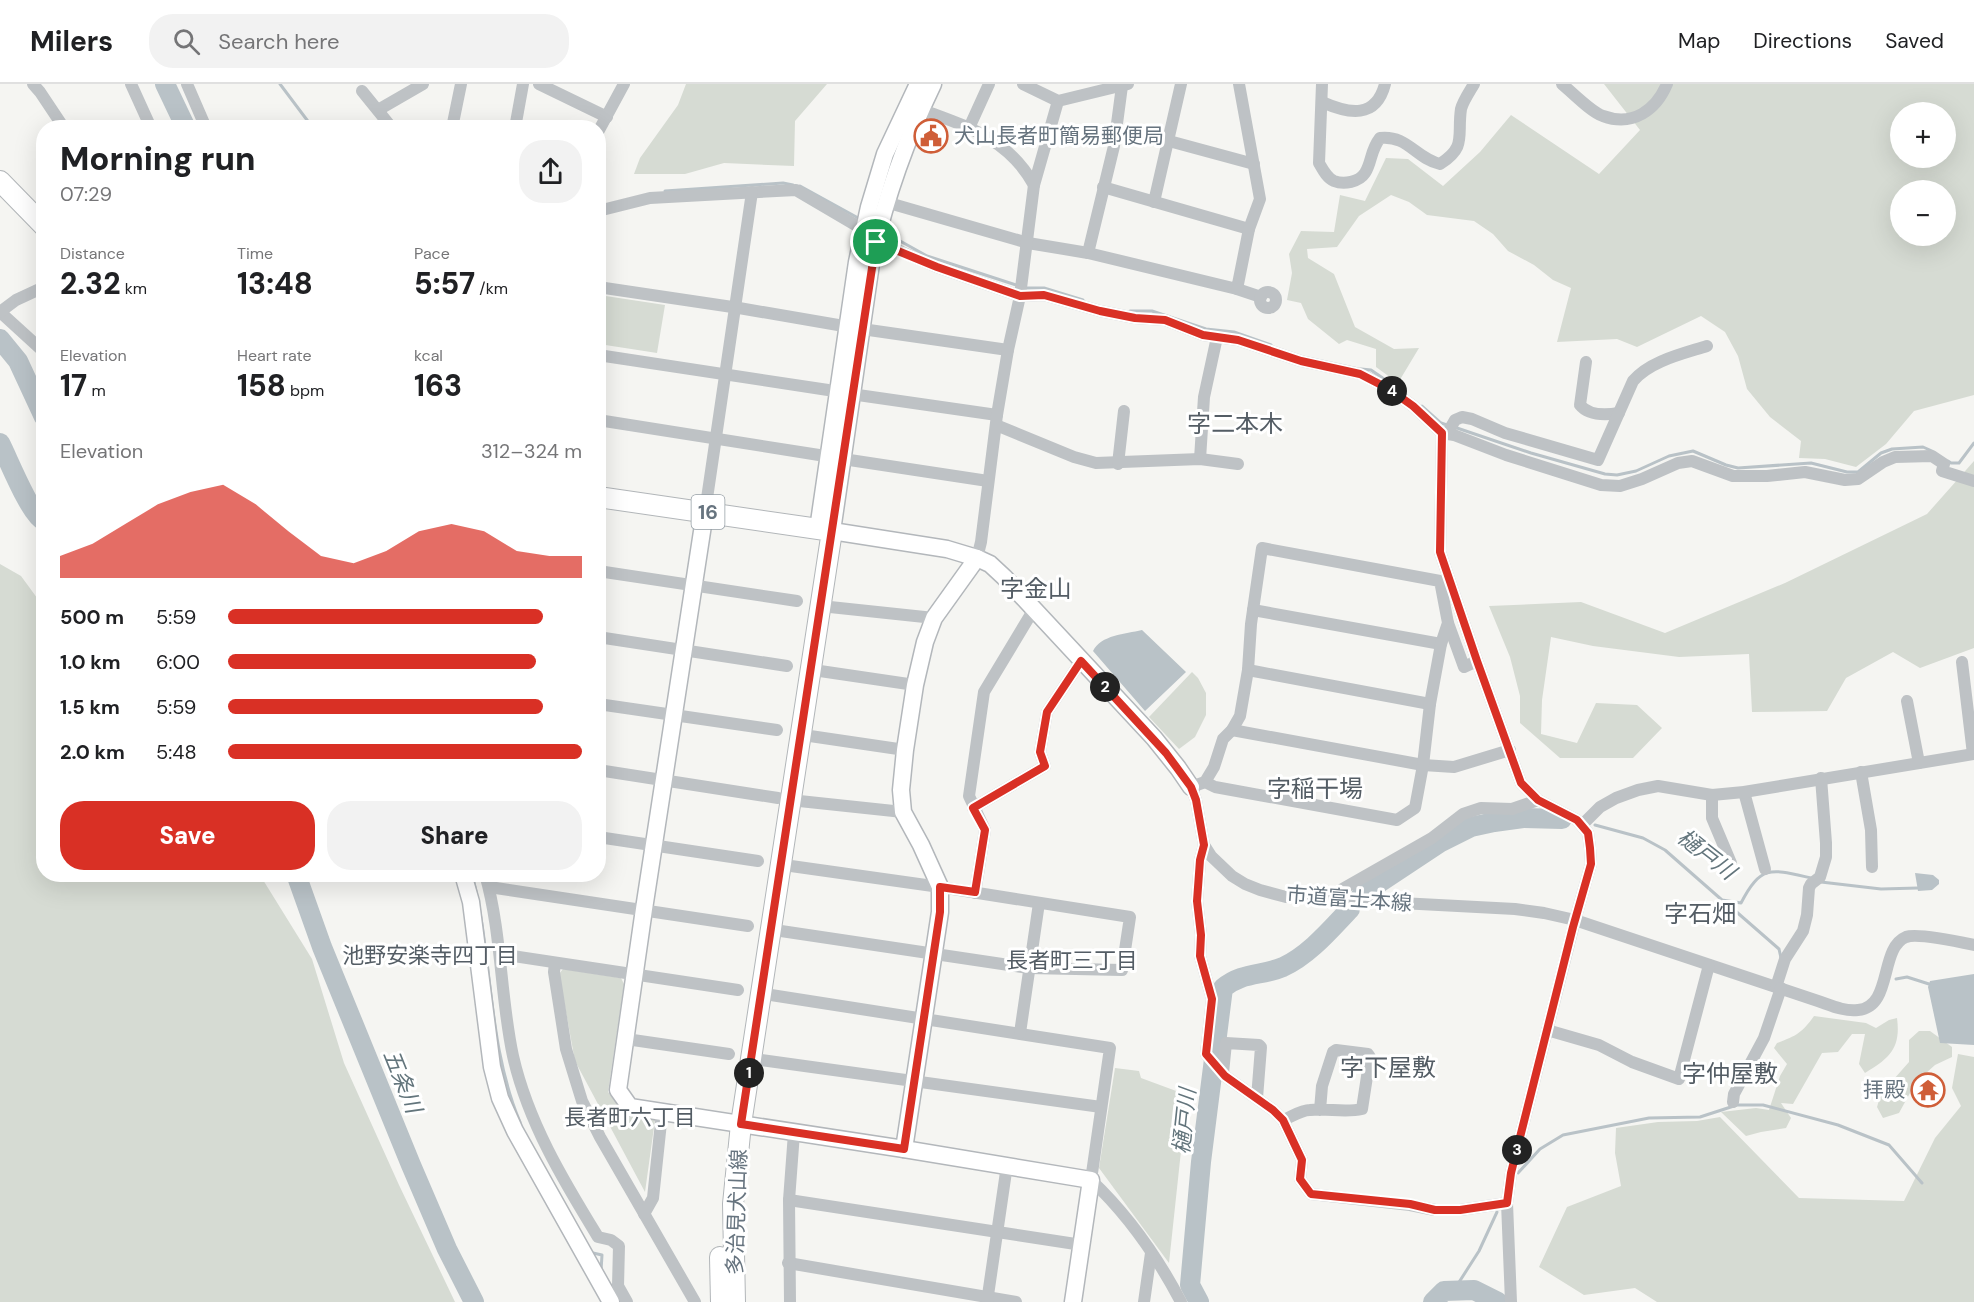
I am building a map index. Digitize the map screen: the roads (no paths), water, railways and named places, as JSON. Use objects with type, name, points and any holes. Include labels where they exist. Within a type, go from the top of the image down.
[{"type":"main road","points":[[0,181],[36,218]]},
{"type":"main road","name":"16","points":[[606,498],[825,530]]},
{"type":"main road","name":"多治見犬山線","points":[[721,1302],[723,1170],[735,1123],[825,530]]},
{"type":"main road","name":"多治見犬山線","points":[[735,1123],[733,1204],[735,1302]]},
{"type":"street","points":[[33,84],[59,120]]},
{"type":"street","points":[[131,84],[147,120]]},
{"type":"street","points":[[187,84],[203,120]]},
{"type":"street","points":[[378,110],[423,84]]},
{"type":"street","points":[[454,120],[461,84]]},
{"type":"street","points":[[517,120],[524,84]]},
{"type":"street","points":[[539,84],[607,117]]},
{"type":"street","points":[[605,120],[624,84]]},
{"type":"street","points":[[914,107],[918,84]]},
{"type":"street","points":[[825,530],[843,459],[862,329],[871,229],[885,154],[914,107],[933,84]]},
{"type":"street","points":[[969,128],[989,84]]},
{"type":"street","points":[[1023,84],[1059,101],[1126,85],[1088,253]]},
{"type":"street","points":[[1154,202],[1181,84]]},
{"type":"street","points":[[1237,289],[1250,229],[1260,199],[1239,84]]},
{"type":"street","points":[[1322,84],[1320,163],[1324,173],[1334,181],[1345,183],[1356,181],[1365,175],[1370,154],[1380,138],[1391,137],[1403,141],[1420,155],[1440,164],[1453,156],[1458,148],[1461,106],[1474,84]]},
{"type":"street","points":[[1322,102],[1339,110],[1356,112],[1371,108],[1381,98],[1385,84]]},
{"type":"street","points":[[1562,84],[1601,116],[1627,119],[1650,110],[1661,99],[1667,84]]},
{"type":"street","points":[[362,91],[386,120]]},
{"type":"street","points":[[904,1149],[940,912],[940,887],[921,844],[903,812],[901,790],[905,750],[915,685],[925,642],[934,618],[977,558],[981,542],[996,420],[1023,278],[1034,185],[1059,101]]},
{"type":"street","points":[[914,107],[993,139],[1026,170],[1034,185]]},
{"type":"street","points":[[1169,141],[1254,164]]},
{"type":"street","points":[[1103,187],[1250,229]]},
{"type":"street","points":[[606,209],[650,198],[796,190],[937,267],[1020,296],[1044,295],[1100,311],[1135,318],[1165,320],[1203,335],[1238,340],[1301,361],[1360,374],[1389,389],[1445,434],[1601,485],[1620,486],[1678,463],[1692,461],[1733,476],[1767,476],[1805,472],[1845,480],[1858,479],[1883,462],[1895,457],[1917,455],[1932,456],[1944,464],[1942,471],[1974,481]]},
{"type":"street","points":[[752,192],[618,1090],[630,1107],[1091,1180],[1114,1204],[1151,1253],[1181,1302]]},
{"type":"street","points":[[889,203],[1028,243],[1088,253],[1237,289],[1261,297]]},
{"type":"street","points":[[825,530],[856,262],[871,229]]},
{"type":"street","points":[[606,288],[838,325]]},
{"type":"street","points":[[36,291],[16,300],[0,312],[36,345]]},
{"type":"street","points":[[862,329],[1008,350]]},
{"type":"street","points":[[1200,459],[1204,397],[1217,337]]},
{"type":"street","points":[[1511,1302],[1507,1203],[1511,1173],[1591,864],[1588,833],[1582,825],[1577,820],[1538,800],[1521,783],[1477,661],[1440,552],[1445,434],[1455,420],[1462,417],[1506,433],[1598,460],[1633,381],[1640,373],[1672,358],[1707,346]]},
{"type":"street","points":[[606,356],[828,390]]},
{"type":"street","points":[[1586,362],[1580,405],[1583,409],[1598,414],[1619,413]]},
{"type":"street","points":[[858,395],[996,420],[1074,457],[1096,463],[1118,464],[1200,459],[1238,464]]},
{"type":"street","points":[[1118,464],[1124,411]]},
{"type":"street","points":[[606,421],[819,454]]},
{"type":"street","points":[[843,459],[988,481]]},
{"type":"street","name":"市道富士本線","points":[[825,530],[947,549],[990,564],[1154,738],[1179,768],[1198,784],[1196,800],[1204,845],[1221,867],[1245,884],[1286,897],[1515,909],[1575,920],[1847,1010],[1858,1010],[1869,1006],[1876,1000],[1894,947],[1902,939],[1916,936],[1974,945]]},
{"type":"street","points":[[1198,784],[1214,767],[1223,739],[1232,730],[1240,716],[1248,670],[1251,624],[1262,548],[1440,581],[1448,623],[1464,667],[1477,661]]},
{"type":"street","points":[[606,572],[797,601]]},
{"type":"street","points":[[830,607],[934,618]]},
{"type":"street","points":[[975,892],[985,830],[969,796],[984,692],[1034,609]]},
{"type":"street","points":[[1253,610],[1441,644]]},
{"type":"street","points":[[1198,784],[1397,820],[1415,808],[1430,704],[1441,644],[1448,623]]},
{"type":"street","points":[[606,638],[787,666]]},
{"type":"street","points":[[973,808],[1045,766],[1040,752],[1047,712],[1081,661]]},
{"type":"street","points":[[1582,825],[1600,807],[1616,798],[1658,786],[1712,795],[1744,792],[1973,754],[1962,662]]},
{"type":"street","points":[[1248,670],[1430,704]]},
{"type":"street","points":[[820,671],[915,685]]},
{"type":"street","points":[[1907,701],[1919,763]]},
{"type":"street","points":[[606,705],[777,730]]},
{"type":"street","points":[[1232,730],[1423,765],[1454,767],[1510,750]]},
{"type":"street","points":[[810,736],[905,750]]},
{"type":"street","points":[[606,771],[784,799],[903,812]]},
{"type":"street","points":[[1861,772],[1871,830],[1872,867]]},
{"type":"street","points":[[1733,1102],[1734,1094],[1764,1038],[1785,959],[1803,931],[1809,888],[1820,878],[1826,857],[1821,778]]},
{"type":"street","points":[[1744,792],[1765,868]]},
{"type":"street","points":[[1712,795],[1712,818],[1731,863]]},
{"type":"street","points":[[1325,899],[1432,838],[1463,814],[1481,808],[1512,809],[1538,800]]},
{"type":"street","points":[[606,838],[758,861]]},
{"type":"street","points":[[1204,845],[1200,860],[1197,901],[1201,935],[1200,956],[1212,999],[1206,1054],[1221,1071],[1283,1120],[1302,1160],[1300,1179],[1311,1194],[1400,1203],[1435,1210],[1460,1210],[1507,1203]]},
{"type":"street","points":[[781,931],[1029,968],[1122,970],[1130,917],[791,866]]},
{"type":"street","points":[[465,882],[471,902],[492,1066],[500,1098],[515,1131],[611,1302]]},
{"type":"street","points":[[487,882],[500,954],[513,1054],[529,1110],[565,1183],[598,1238],[611,1240],[619,1246],[618,1286],[627,1302]]},
{"type":"street","points":[[493,882],[748,926]]},
{"type":"street","points":[[1020,1033],[1039,903]]},
{"type":"street","points":[[500,954],[738,990]]},
{"type":"street","points":[[555,963],[566,1049],[582,1101],[600,1137],[695,1302]]},
{"type":"street","points":[[1547,1030],[1599,1044],[1632,1062],[1679,1078],[1709,965]]},
{"type":"street","points":[[771,995],[1110,1048],[1072,1302]]},
{"type":"street","points":[[626,1040],[729,1054]]},
{"type":"street","points":[[1221,1071],[1226,1043],[1259,1045],[1261,1047],[1257,1098]]},
{"type":"street","points":[[1283,1120],[1307,1110],[1320,1110],[1362,1109],[1370,1057],[1368,1054],[1336,1050],[1332,1052],[1322,1086],[1320,1110]]},
{"type":"street","points":[[761,1060],[1101,1107]]},
{"type":"street","points":[[644,1214],[653,1197],[662,1113]]},
{"type":"street","points":[[790,1302],[789,1200],[794,1133]]},
{"type":"street","points":[[988,1300],[1006,1165]]},
{"type":"street","points":[[789,1200],[1082,1245]]},
{"type":"street","points":[[1144,1302],[1151,1253]]},
{"type":"street","points":[[788,1263],[988,1300],[1016,1302]]},
{"type":"waterway","points":[[165,84],[182,120]]},
{"type":"waterway","points":[[280,84],[307,120]]},
{"type":"waterway","points":[[665,191],[783,183],[793,185]]},
{"type":"waterway","points":[[800,186],[860,219]]},
{"type":"waterway","points":[[884,232],[927,256],[1019,286]]},
{"type":"waterway","points":[[1026,288],[1044,288],[1083,300]]},
{"type":"waterway","points":[[1130,311],[1152,311],[1206,329],[1234,332],[1271,345]]},
{"type":"waterway","name":"五条川","points":[[0,339],[18,361],[36,400]]},
{"type":"waterway","points":[[1361,369],[1371,370],[1390,383]]},
{"type":"waterway","points":[[1422,406],[1441,423],[1447,425]]},
{"type":"waterway","points":[[1454,427],[1531,453],[1605,474],[1617,475],[1636,471],[1669,456],[1693,451],[1738,468],[1811,463],[1847,472],[1858,472],[1881,453],[1892,449],[1923,447],[1932,451]]},
{"type":"waterway","points":[[0,443],[36,514]]},
{"type":"waterway","points":[[1948,461],[1959,463],[1974,443]]},
{"type":"waterway","name":"樋戸川","points":[[1361,895],[1441,842],[1471,827],[1523,818],[1562,819]]},
{"type":"waterway","name":"樋戸川","points":[[1595,825],[1643,838],[1665,850],[1722,900],[1741,903],[1755,881],[1769,872],[1811,878]]},
{"type":"waterway","name":"五条川","points":[[299,882],[322,947],[411,1165],[447,1249],[474,1302]]},
{"type":"waterway","points":[[474,882],[484,936],[496,1031],[509,1092],[520,1122]]},
{"type":"waterway","name":"樋戸川","points":[[1821,882],[1881,889],[1918,888]]},
{"type":"waterway","points":[[1724,901],[1779,949],[1781,958]]},
{"type":"waterway","name":"樋戸川","points":[[1199,1302],[1190,1285],[1201,1162],[1223,988],[1237,979],[1275,970],[1293,962],[1319,941],[1350,909]]},
{"type":"waterway","points":[[1896,979],[1907,977],[1929,984]]},
{"type":"waterway","points":[[1518,1173],[1540,1149],[1563,1135],[1649,1118],[1700,1117],[1737,1105],[1763,1105],[1838,1125],[1889,1145],[1922,1183]]},
{"type":"waterway","points":[[1454,1290],[1479,1251],[1497,1212]]},
{"type":"waterway","points":[[593,1253],[602,1255],[601,1271]]},
{"type":"waterway","points":[[1433,1302],[1444,1291],[1474,1290],[1498,1302]]},
{"type":"place","name":"犬山長者町簡易郵便局","points":[[931,136]]},
{"type":"place","name":"拝殿","points":[[1928,1090]]},
{"type":"district","name":"字二本木","points":[[1235,424]]},
{"type":"district","name":"字金山","points":[[1036,589]]},
{"type":"district","name":"字稲干場","points":[[1315,789]]},
{"type":"district","name":"字石畑","points":[[1700,914]]},
{"type":"district","name":"池野安楽寺四丁目","points":[[430,955]]},
{"type":"district","name":"長者町三丁目","points":[[1072,960]]},
{"type":"district","name":"字下屋敷","points":[[1388,1068]]},
{"type":"district","name":"字仲屋敷","points":[[1730,1074]]},
{"type":"district","name":"長者町六丁目","points":[[630,1117]]}]
